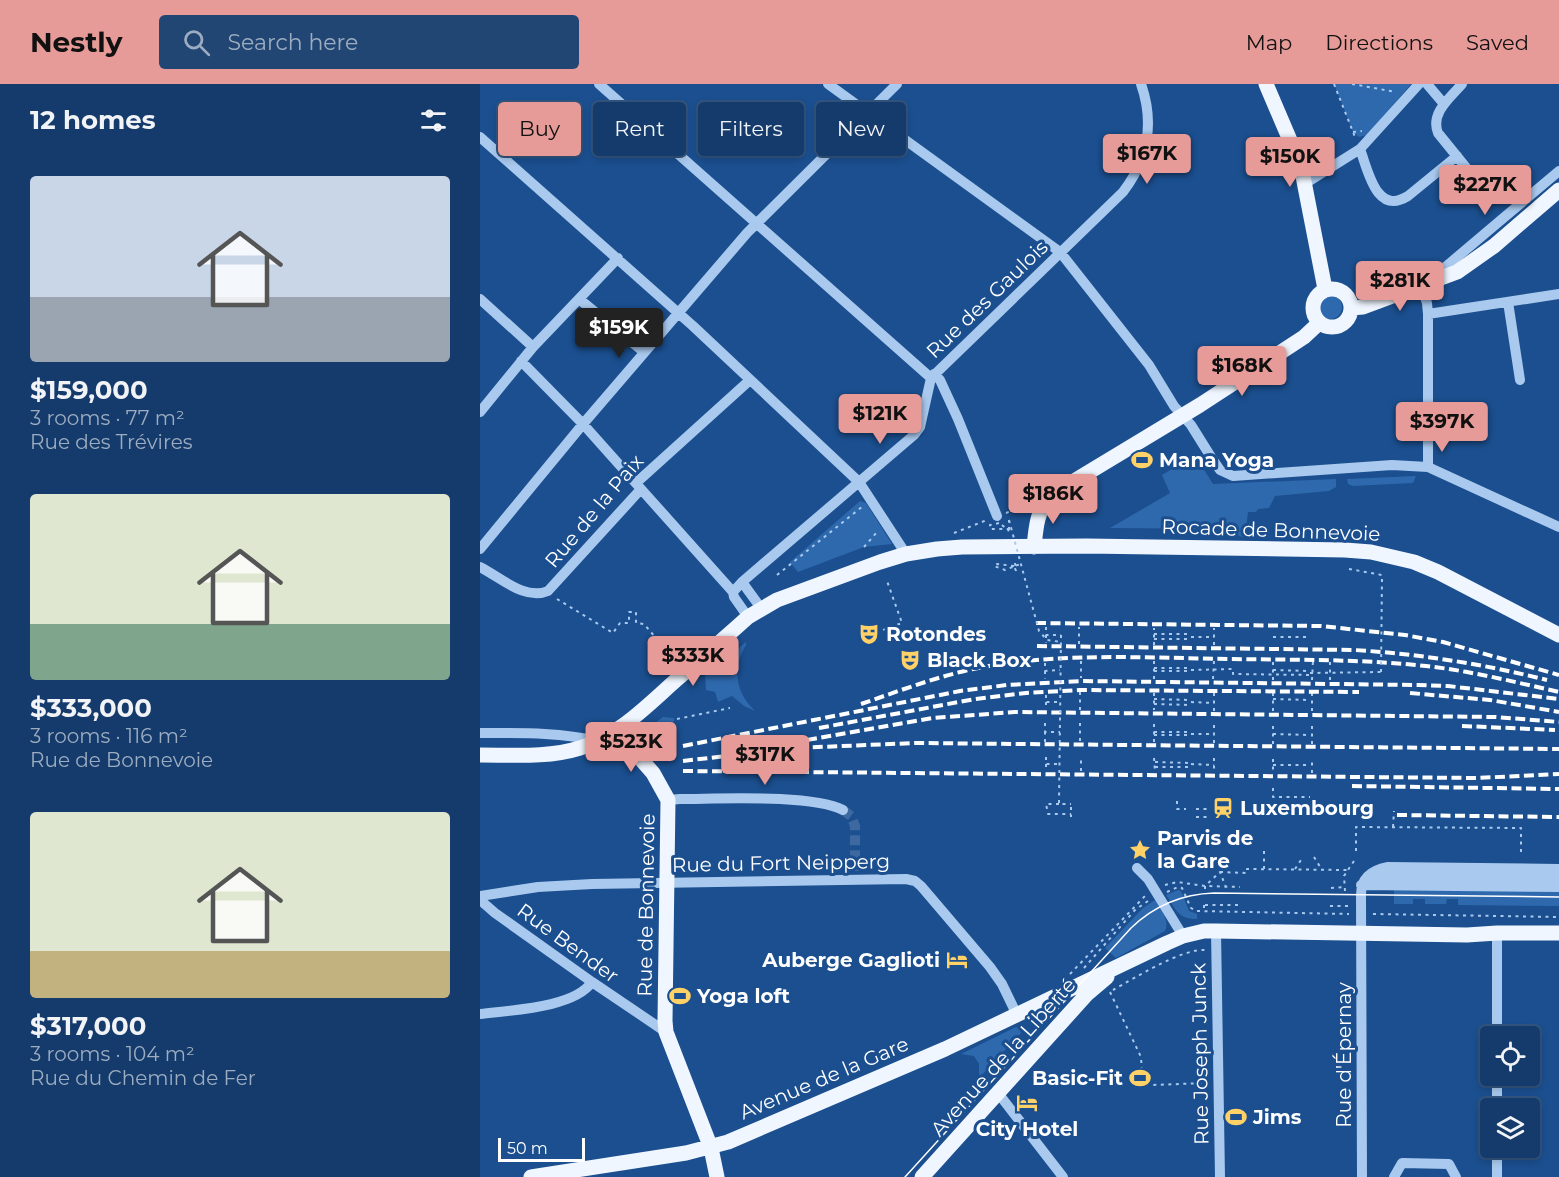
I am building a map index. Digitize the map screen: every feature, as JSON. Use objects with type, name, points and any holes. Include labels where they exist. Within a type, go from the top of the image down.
[{"type":"main road","points":[[1266,84],[1301,166],[1325,289]]},
{"type":"main road","points":[[1351,308],[1364,307],[1421,287],[1476,261],[1559,190]]},
{"type":"main road","points":[[1332,288],[1346,294],[1351,308],[1349,316],[1343,323],[1335,327],[1327,327],[1313,314],[1312,304],[1316,295],[1325,289],[1332,288]]},
{"type":"main road","points":[[480,754],[550,754],[598,741],[639,714],[755,613],[777,600],[906,554],[962,547],[1035,546],[1037,516],[1042,505],[1051,495],[1183,416],[1304,337],[1319,322]]},
{"type":"main road","name":"Rocade de Bonnevoie","points":[[1035,546],[1312,549],[1371,552],[1414,562],[1438,572],[1559,635]]},
{"type":"main road","name":"Rue de Bonnevoie","points":[[616,731],[653,773],[668,800],[666,1032],[711,1148],[717,1177]]},
{"type":"main road","points":[[1118,968],[1183,936],[1216,931],[1467,935],[1559,933]]},
{"type":"main road","name":"Avenue de la Gare","points":[[531,1177],[589,1173],[711,1148],[945,1049],[1082,982],[1118,968]]},
{"type":"main road","name":"Avenue de la Liberté","points":[[922,1177],[1088,994],[1118,968]]},
{"type":"street","points":[[599,84],[756,223],[940,380],[998,516]]},
{"type":"street","points":[[828,84],[852,102]]},
{"type":"street","points":[[878,102],[897,84]]},
{"type":"street","name":"Rue des Gaulois","points":[[733,592],[914,435],[920,427],[933,376],[1123,192],[1135,176],[1146,152],[1148,121],[1141,84]]},
{"type":"street","points":[[1305,183],[1360,149],[1419,84]]},
{"type":"street","points":[[1428,84],[1444,104]]},
{"type":"street","points":[[1462,84],[1435,117],[1435,126],[1438,133],[1485,191]]},
{"type":"street","points":[[480,137],[618,258],[859,482],[906,554]]},
{"type":"street","points":[[906,141],[1060,252],[1149,365],[1174,406],[1191,426],[1210,458],[1221,470],[1233,476],[1392,465],[1428,467],[1559,527]]},
{"type":"street","points":[[1360,149],[1381,198],[1390,202],[1399,202],[1456,156]]},
{"type":"street","points":[[480,549],[583,424],[756,223],[824,156]]},
{"type":"street","points":[[1440,279],[1443,268],[1559,171]]},
{"type":"street","points":[[480,412],[533,347],[618,258]]},
{"type":"street","points":[[1421,287],[1428,314],[1428,467]]},
{"type":"street","points":[[1428,314],[1559,294]]},
{"type":"street","points":[[480,299],[533,347]]},
{"type":"street","points":[[579,299],[644,352]]},
{"type":"street","points":[[1508,302],[1520,380]]},
{"type":"street","points":[[521,361],[583,424],[639,486],[733,592],[734,597],[755,613]]},
{"type":"street","name":"Rue de la Paix","points":[[480,567],[524,591],[533,594],[548,591],[639,486],[750,380]]},
{"type":"street","points":[[742,582],[755,613]]},
{"type":"street","points":[[480,733],[547,733],[572,735],[598,741]]},
{"type":"street","points":[[668,800],[760,800],[773,805],[788,806],[823,804],[843,810]]},
{"type":"street","points":[[788,806],[806,810]]},
{"type":"street","points":[[1364,880],[1375,870],[1388,867],[1559,869]]},
{"type":"street","points":[[1137,868],[1148,879],[1183,936]]},
{"type":"street","points":[[1472,868],[1497,886]]},
{"type":"street","points":[[1473,886],[1497,868]]},
{"type":"street","name":"Rue du Fort Neipperg","points":[[480,898],[538,887],[786,876],[855,875],[906,879],[915,881],[921,886],[990,967],[1002,984],[1017,1015]]},
{"type":"street","points":[[1364,880],[1559,878]]},
{"type":"street","points":[[1364,880],[1473,886],[1559,887]]},
{"type":"street","name":"Rue d'Épernay","points":[[1362,1177],[1361,933],[1364,880]]},
{"type":"street","name":"Rue Bender","points":[[480,898],[495,913],[666,1032]]},
{"type":"street","name":"Rue Joseph Junck","points":[[1216,931],[1220,1177]]},
{"type":"street","points":[[1497,933],[1497,1026]]},
{"type":"street","points":[[480,1014],[570,1000],[587,989],[592,982]]},
{"type":"street","points":[[998,1093],[1063,1177]]},
{"type":"street","points":[[1497,1158],[1497,1177]]},
{"type":"street","points":[[1395,1177],[1402,1163],[1449,1164],[1455,1177]]},
{"type":"path","points":[[1334,84],[1360,149]]},
{"type":"path","points":[[1352,84],[1396,93]]},
{"type":"path","points":[[777,575],[870,500]]},
{"type":"path","points":[[1009,520],[1010,531],[1042,637],[1061,642]]},
{"type":"path","points":[[864,547],[886,522]]},
{"type":"path","points":[[999,523],[1010,531],[990,529],[990,525],[999,523]]},
{"type":"path","points":[[1015,565],[1005,570],[994,566],[1021,564]]},
{"type":"path","points":[[1015,565],[1016,571]]},
{"type":"path","points":[[1154,669],[1233,669],[1233,674],[1381,672],[1382,575],[1349,569]]},
{"type":"path","points":[[869,635],[902,623],[887,581]]},
{"type":"path","points":[[548,591],[612,633],[620,623],[644,624],[656,638]]},
{"type":"path","points":[[629,623],[629,612],[636,612],[636,624]]},
{"type":"path","points":[[1046,627],[1046,643]]},
{"type":"path","points":[[1079,627],[1079,644]]},
{"type":"path","points":[[1154,628],[1154,645]]},
{"type":"path","points":[[1214,628],[1214,645]]},
{"type":"path","points":[[1154,634],[1191,637]]},
{"type":"path","points":[[1046,635],[1061,635],[1059,804]]},
{"type":"path","points":[[1154,639],[1214,637]]},
{"type":"path","points":[[1273,637],[1310,637]]},
{"type":"path","points":[[672,656],[676,661]]},
{"type":"path","points":[[1154,660],[1154,679]]},
{"type":"path","points":[[1081,661],[1081,678]]},
{"type":"path","points":[[1214,661],[1214,679]]},
{"type":"path","points":[[1312,661],[1312,680]]},
{"type":"path","points":[[1273,662],[1273,680]]},
{"type":"path","points":[[1330,662],[1330,680]]},
{"type":"path","points":[[1045,663],[1045,679]]},
{"type":"path","points":[[1045,671],[1060,670]]},
{"type":"path","points":[[1080,692],[1080,710]]},
{"type":"path","points":[[1154,693],[1154,710]]},
{"type":"path","points":[[1214,693],[1214,711]]},
{"type":"path","points":[[1273,693],[1273,711]]},
{"type":"path","points":[[1312,693],[1312,712]]},
{"type":"path","points":[[1046,695],[1048,702],[1046,709]]},
{"type":"path","points":[[1154,699],[1214,703]]},
{"type":"path","points":[[1273,699],[1310,700]]},
{"type":"path","points":[[1048,702],[1060,702]]},
{"type":"path","points":[[1154,704],[1191,702]]},
{"type":"path","points":[[677,719],[730,708]]},
{"type":"path","points":[[1045,723],[1045,742]]},
{"type":"path","points":[[1080,723],[1080,743]]},
{"type":"path","points":[[1154,724],[1154,743]]},
{"type":"path","points":[[1214,724],[1214,743]]},
{"type":"path","points":[[1273,725],[1273,744]]},
{"type":"path","points":[[1312,725],[1312,744]]},
{"type":"path","points":[[1045,732],[1060,732]]},
{"type":"path","points":[[1154,733],[1214,734]]},
{"type":"path","points":[[1273,734],[1310,735]]},
{"type":"path","points":[[1046,757],[1046,771]]},
{"type":"path","points":[[1081,757],[1081,771]]},
{"type":"path","points":[[1155,758],[1155,772]]},
{"type":"path","points":[[1214,758],[1214,772]]},
{"type":"path","points":[[1273,759],[1273,773]]},
{"type":"path","points":[[1312,759],[1312,774]]},
{"type":"path","points":[[1155,762],[1191,765]]},
{"type":"path","points":[[1046,764],[1059,764]]},
{"type":"path","points":[[1155,767],[1214,765]]},
{"type":"path","points":[[1273,765],[1310,765]]},
{"type":"path","points":[[1273,788],[1273,797],[1310,797]]},
{"type":"path","points":[[1177,801],[1177,809],[1186,809]]},
{"type":"path","points":[[1046,804],[1059,804],[1071,806],[1071,816],[1048,814],[1046,804]]},
{"type":"path","points":[[1196,809],[1207,809]]},
{"type":"path","points":[[1393,827],[1394,812]]},
{"type":"path","points":[[1196,817],[1207,817]]},
{"type":"path","points":[[1356,851],[1356,826],[1521,828],[1521,853]]},
{"type":"path","points":[[1264,851],[1264,869]]},
{"type":"path","points":[[1295,869],[1303,857]]},
{"type":"path","points":[[1314,858],[1322,870]]},
{"type":"path","points":[[1331,888],[1345,889],[1344,876],[1354,861]]},
{"type":"path","points":[[1277,863],[1277,869]]},
{"type":"path","points":[[1309,864],[1309,869]]},
{"type":"path","points":[[1205,887],[1220,873],[1247,873],[1247,869],[1347,870]]},
{"type":"path","points":[[1220,873],[1227,888]]},
{"type":"path","points":[[1161,887],[1177,882],[1205,887],[1240,886]]},
{"type":"path","points":[[1066,978],[1131,908],[1149,892]]},
{"type":"path","points":[[1186,892],[1191,908],[1196,911],[1350,914]]},
{"type":"path","points":[[1204,905],[1226,903],[1240,905]]},
{"type":"path","points":[[1330,906],[1352,906]]},
{"type":"path","points":[[1371,914],[1559,917]]},
{"type":"path","points":[[1212,951],[1203,949],[1188,953],[1108,993],[1141,1057],[1142,1073],[1152,1085],[1218,1082]]},
{"type":"shaded area","points":[[1334,84],[1411,84],[1367,135],[1359,137],[1353,132]]},
{"type":"shaded area","points":[[1330,295],[1338,299],[1342,307],[1338,315],[1330,319],[1322,315],[1318,307],[1322,299]]},
{"type":"shaded area","points":[[1195,455],[1213,484],[1336,479],[1336,487],[1329,491],[1275,496],[1269,508],[1248,512],[1245,538],[1221,529],[1110,528],[1170,493],[1162,475]]},
{"type":"shaded area","points":[[1416,476],[1413,483],[1353,486],[1348,484],[1347,479]]},
{"type":"shaded area","points":[[860,501],[866,503],[892,544],[864,547],[798,572],[790,562]]},
{"type":"shaded area","points":[[746,642],[737,671],[738,680],[743,696],[755,711],[744,706],[732,696],[718,702],[715,692],[706,690],[705,676]]},
{"type":"shaded area","points":[[663,717],[674,718],[673,759],[660,758],[651,751],[649,746],[650,727]]},
{"type":"shaded area","points":[[1394,888],[1559,891],[1559,906],[1458,905],[1458,899],[1447,899],[1446,904],[1425,904],[1425,899],[1413,899],[1413,904],[1394,904]]},
{"type":"shaded area","points":[[1181,891],[1189,911],[1197,914],[1197,919],[1181,915],[1166,895]]},
{"type":"shaded area","points":[[1155,900],[1166,919],[1165,931],[1116,958],[1105,948],[1143,908]]},
{"type":"shaded area","points":[[1016,1027],[1021,1033],[979,1078],[979,1064],[974,1056],[961,1054]]},
{"type":"tunnel","points":[[843,810],[851,816],[855,826],[855,871]]},
{"type":"tram line","points":[[905,1177],[1131,928],[1149,913],[1169,903],[1191,896],[1214,893],[1559,897]]},
{"type":"railway","points":[[1036,623],[1321,626],[1405,635],[1443,642],[1559,675]]},
{"type":"railway","points":[[1037,646],[1354,650],[1451,660],[1547,680]]},
{"type":"railway","points":[[861,704],[933,679],[978,668],[1041,660],[1104,657],[1377,662],[1460,671],[1559,692]]},
{"type":"railway","points":[[683,746],[960,691],[1007,685],[1081,681],[1448,686],[1559,699]]},
{"type":"railway","points":[[819,728],[975,699],[1026,693],[1080,690],[1359,692]]},
{"type":"railway","points":[[1410,693],[1490,700],[1559,712]]},
{"type":"railway","points":[[807,740],[933,718],[1015,712],[1495,717],[1559,722]]},
{"type":"railway","points":[[1462,726],[1555,730]]},
{"type":"railway","points":[[683,761],[795,748],[916,743],[1559,749]]},
{"type":"railway","points":[[683,771],[1477,778],[1559,774]]},
{"type":"railway","points":[[1352,786],[1559,789]]},
{"type":"railway","points":[[1397,815],[1559,817]]},
{"type":"place","name":"Mana Yoga","points":[[1142,460]]},
{"type":"place","name":"Rotondes","points":[[869,634]]},
{"type":"place","name":"Black Box","points":[[910,660]]},
{"type":"place","name":"Luxembourg","points":[[1223,808]]},
{"type":"place","name":"Parvis de la Gare","points":[[1140,850]]},
{"type":"place","name":"Auberge Gaglioti","points":[[957,960]]},
{"type":"place","name":"Yoga loft","points":[[680,996]]},
{"type":"place","name":"Basic-Fit","points":[[1140,1078]]},
{"type":"place","name":"City Hotel","points":[[1027,1103]]},
{"type":"place","name":"Jims","points":[[1236,1117]]}]
